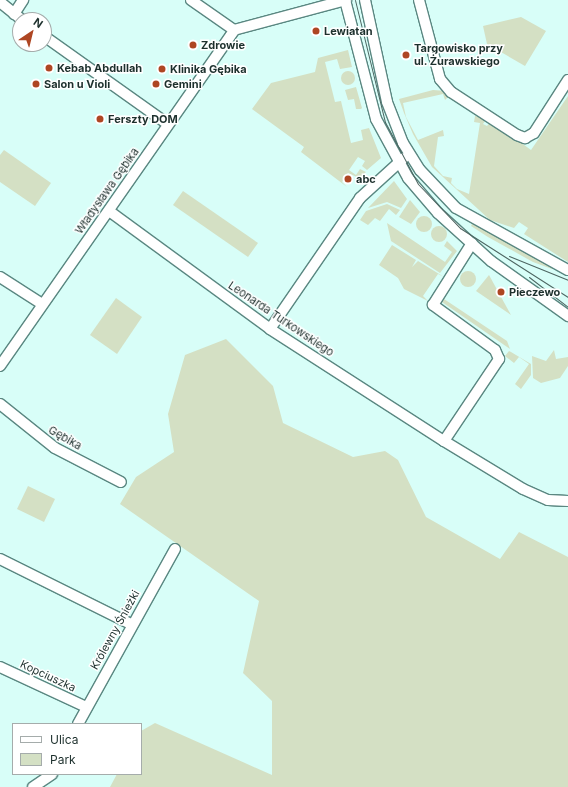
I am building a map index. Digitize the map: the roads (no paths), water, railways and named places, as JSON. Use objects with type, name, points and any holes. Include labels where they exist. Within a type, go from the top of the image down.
[{"type":"street","points":[[20,12],[24,0]]},
{"type":"street","points":[[191,0],[234,30],[346,0],[368,98],[398,162],[424,199],[472,243],[512,278],[568,316]]},
{"type":"street","points":[[365,0],[387,102],[410,155],[430,184],[456,208],[568,270]]},
{"type":"street","points":[[419,0],[440,79],[451,92],[525,138],[534,133],[568,80]]},
{"type":"street","points":[[0,2],[12,12]]},
{"type":"street","name":"Władysława Gębika","points":[[0,366],[234,30]]},
{"type":"street","points":[[52,42],[168,124]]},
{"type":"street","points":[[270,329],[360,198],[398,162],[410,155]]},
{"type":"street","name":"Leonarda Turkowskiego","points":[[109,211],[270,329],[444,441],[523,489],[548,500],[568,501]]},
{"type":"street","points":[[444,441],[499,359],[495,350],[433,305],[472,243]]},
{"type":"street","points":[[0,277],[42,304]]},
{"type":"street","name":"Gębika","points":[[1,408],[55,448],[121,482]]},
{"type":"street","name":"Królewny Śnieżki","points":[[78,723],[131,624],[175,549]]},
{"type":"street","points":[[0,559],[131,624]]},
{"type":"street","name":"Kopciuszka","points":[[0,667],[86,707]]},
{"type":"street","points":[[32,787],[50,775]]},
{"type":"tram line","points":[[355,0],[385,122],[418,184],[460,228],[568,297]]},
{"type":"tram line","points":[[509,256],[568,280]]},
{"type":"tram line","points":[[529,277],[568,307]]},
{"type":"place","name":"Lewiatan","points":[[316,31]]},
{"type":"place","name":"Zdrowie","points":[[193,45]]},
{"type":"place","name":"Targowisko przy ul. Żurawskiego","points":[[406,55]]},
{"type":"place","name":"Kebab Abdullah","points":[[49,68]]},
{"type":"place","name":"Klinika Gębika","points":[[162,69]]},
{"type":"place","name":"Salon u Violi","points":[[36,84]]},
{"type":"place","name":"Gemini","points":[[156,84]]},
{"type":"place","name":"Ferszty DOM","points":[[100,119]]},
{"type":"place","name":"abc","points":[[348,179]]},
{"type":"place","name":"Pieczewo","points":[[501,292]]}]
